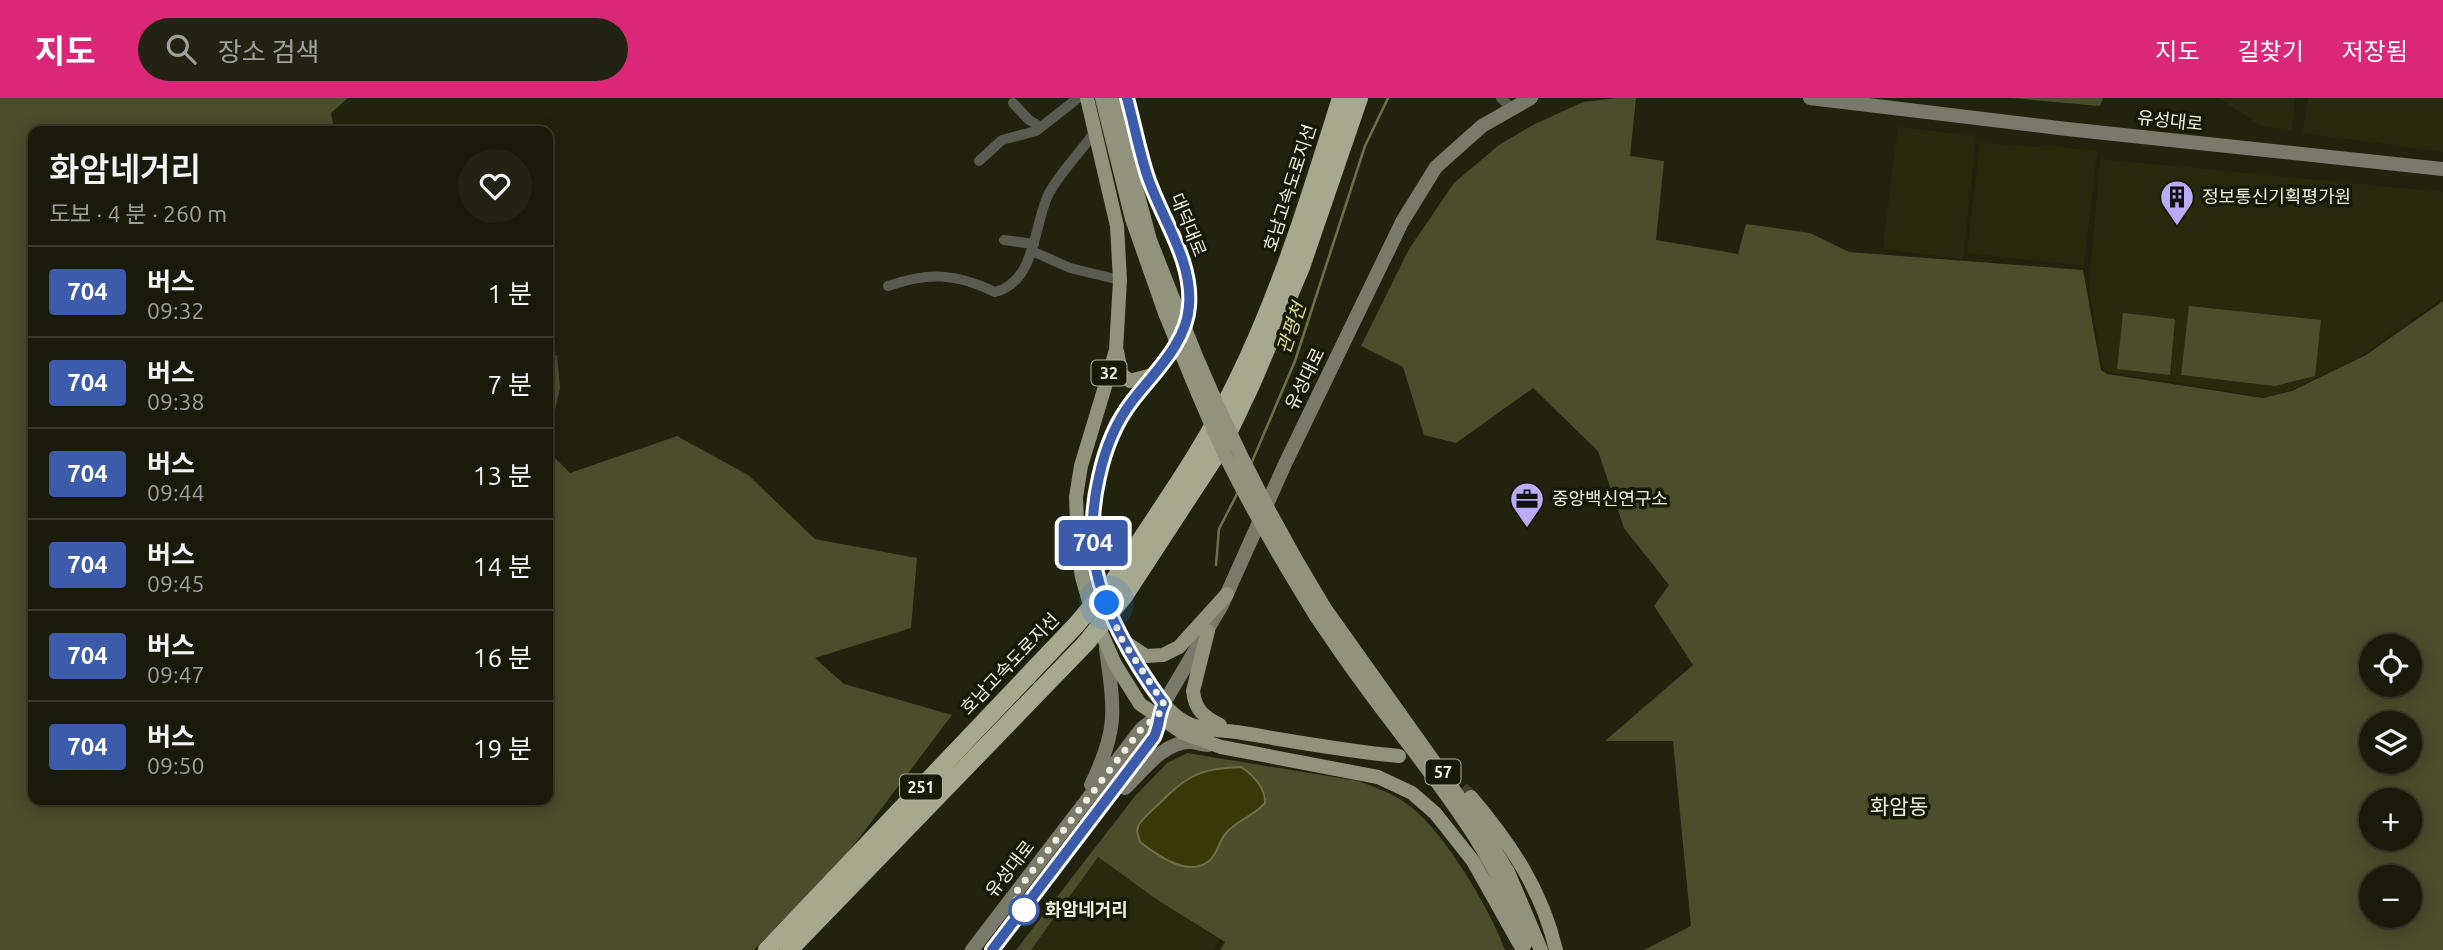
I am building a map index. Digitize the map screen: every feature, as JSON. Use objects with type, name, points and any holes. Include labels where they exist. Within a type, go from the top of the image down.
[{"type":"highway","points":[[1288,261],[1285,243],[1331,98]]},
{"type":"highway","name":"호남고속도로지선","points":[[767,950],[1076,625],[1115,579],[1209,435],[1238,379],[1288,261],[1341,98]]},
{"type":"highway","name":"호남고속도로지선","points":[[789,950],[1086,643],[1125,596],[1222,446],[1301,267],[1359,98]]},
{"type":"main road","name":"32","points":[[1071,822],[1092,783],[1111,736],[1114,702],[1105,644],[1082,577],[1076,496],[1081,466],[1116,349],[1120,280],[1117,226],[1087,98]]},
{"type":"main road","name":"57","points":[[1102,98],[1132,219],[1170,309],[1248,474],[1320,612],[1464,818],[1514,913],[1525,950]]},
{"type":"main road","name":"대덕대로","points":[[1112,98],[1170,309]]},
{"type":"main road","name":"대덕대로","points":[[1127,98],[1148,177],[1189,279],[1189,305],[1187,320],[1171,351],[1116,424],[1102,464],[1092,509],[1094,558],[1100,585],[1121,638],[1161,710]]},
{"type":"main road","name":"유성대로","points":[[972,950],[1142,728],[1161,710],[1208,632],[1285,464],[1402,222],[1436,167],[1482,126],[1531,98]]},
{"type":"main road","name":"유성대로","points":[[1810,98],[2067,129],[2443,169]]},
{"type":"main road","points":[[1116,349],[1121,374],[1130,381],[1152,375]]},
{"type":"main road","points":[[1121,638],[1134,650],[1146,656],[1168,653],[1179,647],[1227,594]]},
{"type":"main road","name":"57","points":[[1320,612],[1481,828],[1508,872],[1541,950]]},
{"type":"main road","points":[[1208,632],[1193,691],[1194,699],[1204,717],[1234,732]]},
{"type":"main road","points":[[1105,644],[1120,663],[1127,666],[1131,655]]},
{"type":"main road","points":[[1105,644],[1140,704],[1161,710],[1185,722],[1346,751],[1399,755]]},
{"type":"main road","points":[[1161,710],[1178,731],[1221,747]]},
{"type":"main road","name":"유성대로","points":[[992,950],[1154,737],[1161,710]]},
{"type":"main road","points":[[1098,811],[1169,748],[1190,742],[1378,777],[1412,793],[1435,813],[1474,861],[1525,950]]},
{"type":"main road","points":[[1471,797],[1517,859],[1541,900],[1550,922],[1556,950]]},
{"type":"street","points":[[979,161],[1002,140],[1027,134],[1041,127],[1078,98]]},
{"type":"street","points":[[1501,98],[1512,109]]},
{"type":"street","points":[[1013,103],[1041,127]]},
{"type":"street","points":[[888,286],[914,277],[950,276],[995,292],[1015,282],[1033,247],[1048,195],[1094,133]]},
{"type":"street","points":[[1004,240],[1033,247],[1070,268],[1120,280]]},
{"type":"shaded area","points":[[0,98],[348,98],[331,113],[333,126],[28,126],[28,805],[553,805],[553,456],[570,473],[677,436],[748,475],[815,539],[917,558],[911,628],[815,658],[844,684],[952,715],[847,854],[754,950],[0,950]]},
{"type":"shaded area","points":[[1636,98],[1630,156],[1664,161],[1656,240],[1738,254],[1746,224],[1810,233],[1849,252],[2083,270],[2101,370],[2107,374],[2263,398],[2292,391],[2366,355],[2443,301],[2443,950],[1644,950],[1691,926],[1673,741],[1605,741],[1693,665],[1654,606],[1669,585],[1624,528],[1598,451],[1533,388],[1456,443],[1424,435],[1403,367],[1361,346],[1409,249],[1454,183],[1499,145],[1533,125],[1583,102]]},
{"type":"shaded area","points":[[2011,98],[2103,98],[2100,106]]},
{"type":"shaded area","points":[[2219,98],[2295,98],[2292,131],[2261,126]]},
{"type":"shaded area","points":[[2308,98],[2443,98],[2443,152],[2303,133]]},
{"type":"shaded area","points":[[1898,127],[1976,136],[1963,259],[1883,249]]},
{"type":"shaded area","points":[[1980,143],[2036,147],[2048,145],[2097,152],[2084,266],[1967,253]]},
{"type":"shaded area","name":"정보통신기획평가원","points":[[2100,159],[2443,192],[2443,298],[2362,355],[2292,390],[2264,397],[2103,369],[2089,290]]},
{"type":"shaded area","points":[[2189,306],[2321,320],[2315,376],[2275,386],[2181,375]]},
{"type":"shaded area","points":[[2123,313],[2175,319],[2170,375],[2117,369]]},
{"type":"shaded area","points":[[557,355],[560,388],[553,419],[553,356]]},
{"type":"shaded area","points":[[1187,753],[1358,781],[1395,797],[1421,816],[1450,850],[1489,914],[1505,950],[1220,950],[1225,942],[1156,899],[1098,857],[1031,950],[1016,950],[1135,796],[1167,763]],"holes":[[[1251,774],[1266,796],[1225,834],[1216,853],[1150,850],[1140,842],[1137,831],[1145,817],[1168,795]]]},
{"type":"shaded area","points":[[1241,767],[1261,787],[1265,803],[1226,833],[1209,861],[1201,866],[1182,866],[1140,842],[1137,831],[1139,824],[1183,782],[1200,773]]},
{"type":"shaded area","points":[[1098,857],[1156,899],[1220,939],[1213,950],[1031,950]]},
{"type":"waterway","name":"관평천","points":[[1251,464],[1295,361],[1365,146],[1388,98]]},
{"type":"waterway","name":"관평천","points":[[1216,565],[1219,529],[1238,492]]},
{"type":"tunnel","points":[[1446,775],[1471,797]]},
{"type":"bus line","name":"704","points":[[992,950],[1154,737],[1158,729],[1158,716],[1164,704],[1121,638],[1100,585],[1094,558],[1092,509],[1107,445],[1116,424],[1171,351],[1187,320],[1189,305],[1189,279],[1148,177],[1127,98]]},
{"type":"place","name":"정보통신기획평가원","points":[[2177,227]]},
{"type":"place","name":"중앙백신연구소","points":[[1527,529]]},
{"type":"place","name":"화암네거리","points":[[1024,910]]},
{"type":"district","name":"화암동","points":[[1899,807]]},
{"type":"route","points":[[1024,910],[1013,896],[1142,728],[1158,716],[1164,704],[1121,638],[1107,603]]}]
